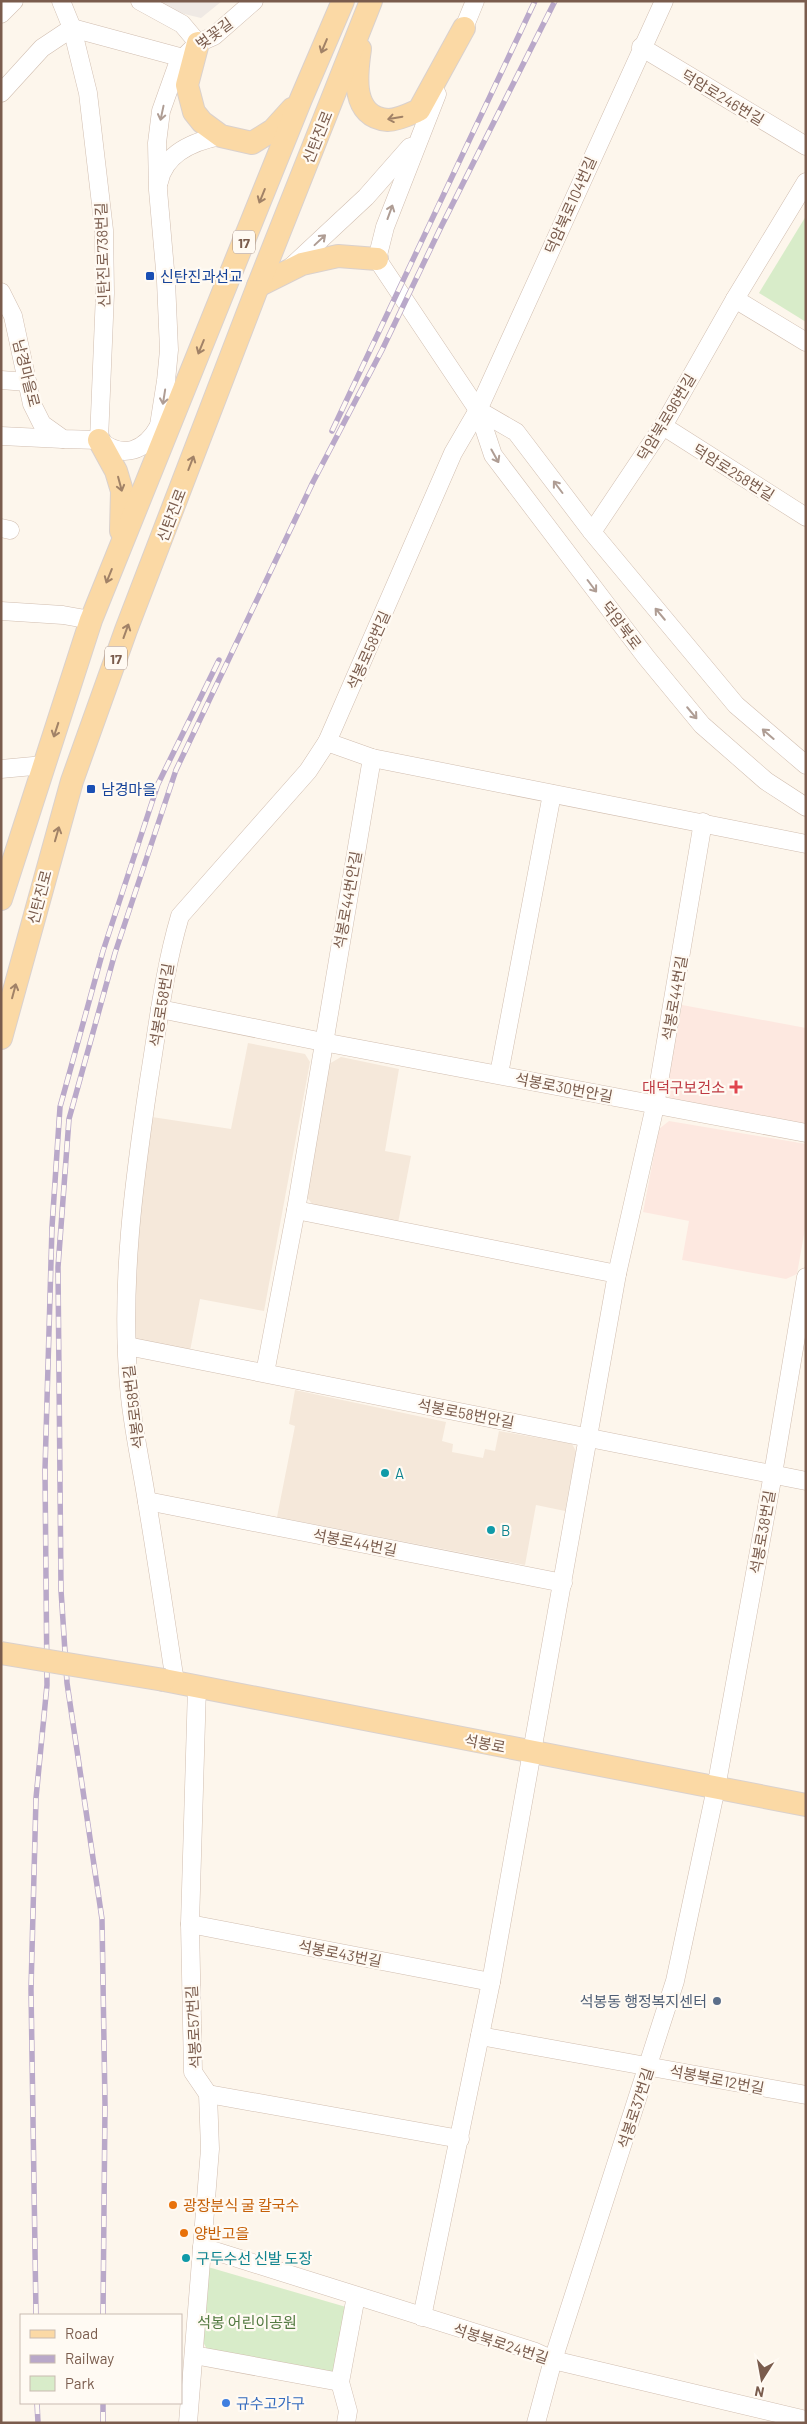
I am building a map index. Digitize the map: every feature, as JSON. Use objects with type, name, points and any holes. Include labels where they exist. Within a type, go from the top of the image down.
[{"type":"main road","name":"신탄진로","points":[[2,892],[91,620],[301,99],[343,1]]},
{"type":"main road","points":[[367,10],[357,68],[358,92],[363,108],[376,116],[389,120],[419,110],[464,28]]},
{"type":"main road","name":"신탄진로","points":[[1,1038],[72,781],[126,630],[258,286],[367,10]]},
{"type":"main road","points":[[186,56],[187,85],[194,112],[202,122],[221,136],[252,143],[273,130],[301,99]]},
{"type":"main road","points":[[258,286],[302,264],[338,256],[377,259]]},
{"type":"main road","points":[[99,440],[116,471],[122,492],[120,547]]},
{"type":"main road","name":"석봉로","points":[[1,1653],[169,1681],[806,1805]]},
{"type":"street","points":[[1,14],[14,1]]},
{"type":"street","name":"신탄진로738번길","points":[[61,1],[72,28],[88,93],[104,230],[105,293],[99,440]]},
{"type":"street","points":[[140,1],[182,24],[186,56],[162,111],[157,143],[158,190],[166,281],[168,350],[159,426],[146,482]]},
{"type":"street","name":"벚꽃길","points":[[186,56],[214,36],[254,1]]},
{"type":"street","points":[[377,259],[385,227],[420,135],[475,1]]},
{"type":"street","name":"덕암북로104번길","points":[[478,410],[664,1]]},
{"type":"street","points":[[1,93],[42,48],[72,28],[186,56]]},
{"type":"street","name":"덕암로246번길","points":[[641,48],[806,146]]},
{"type":"street","points":[[284,273],[366,197],[420,135]]},
{"type":"street","points":[[158,190],[160,178],[176,154],[196,141],[221,136]]},
{"type":"street","name":"덕암북로96번길","points":[[592,532],[663,426],[735,299],[806,182]]},
{"type":"street","name":"덕암북로","points":[[377,259],[478,410],[493,455],[646,658],[702,725],[766,781],[806,807]]},
{"type":"street","name":"남경마을로","points":[[1,292],[32,404],[42,424],[63,439]]},
{"type":"street","points":[[735,299],[806,342]]},
{"type":"street","points":[[1,380],[26,382]]},
{"type":"street","name":"덕암북로","points":[[478,410],[516,432],[592,532],[736,705],[806,765]]},
{"type":"street","name":"석봉로58번길","points":[[169,1681],[147,1501],[129,1388],[126,1346],[128,1265],[136,1170],[160,1009],[172,944],[180,916],[308,771],[327,742],[453,454],[478,410]]},
{"type":"street","points":[[1,436],[99,440],[114,449],[135,449],[151,440],[159,426]]},
{"type":"street","name":"덕암로258번길","points":[[663,426],[806,517]]},
{"type":"street","points":[[1,611],[63,615],[91,620]]},
{"type":"street","points":[[327,742],[372,758],[704,822],[806,844]]},
{"type":"street","name":"석봉로44번안길","points":[[323,1042],[372,758]]},
{"type":"street","points":[[1,769],[44,765]]},
{"type":"street","points":[[499,1074],[552,794]]},
{"type":"street","name":"석봉로44번길","points":[[534,1752],[617,1274],[655,1106],[704,822]]},
{"type":"street","name":"석봉로30번안길","points":[[160,1009],[655,1106],[806,1133]]},
{"type":"street","points":[[265,1373],[296,1210],[323,1042]]},
{"type":"street","points":[[296,1210],[617,1274]]},
{"type":"street","name":"석봉로38번길","points":[[716,1788],[773,1474],[806,1277]]},
{"type":"street","name":"석봉로58번안길","points":[[126,1346],[806,1480]]},
{"type":"street","name":"석봉로44번길","points":[[147,1501],[562,1583]]},
{"type":"street","name":"석봉로57번길","points":[[197,1687],[190,1924],[193,2072],[208,2094]]},
{"type":"street","points":[[422,2317],[460,2139],[534,1752]]},
{"type":"street","name":"석봉로37번길","points":[[536,2423],[553,2360],[675,1981],[716,1788]]},
{"type":"street","name":"석봉로43번길","points":[[190,1924],[491,1982]]},
{"type":"street","name":"석봉북로12번길","points":[[480,2036],[806,2095]]},
{"type":"street","points":[[188,2423],[210,2149],[208,2094],[460,2139]]},
{"type":"street","name":"석봉북로24번길","points":[[202,2247],[533,2351],[553,2360],[806,2420]]},
{"type":"street","points":[[346,2423],[348,2411],[340,2382],[356,2296]]},
{"type":"street","points":[[194,2355],[340,2382]]},
{"type":"shaded area","points":[[156,1],[222,1],[201,18],[172,11]]},
{"type":"shaded area","points":[[682,1005],[806,1028],[806,1125],[671,1099],[665,1093]]},
{"type":"shaded area","points":[[248,1043],[305,1054],[310,1062],[264,1311],[200,1299],[190,1351],[134,1340],[136,1229],[152,1117],[231,1129]]},
{"type":"shaded area","points":[[341,1057],[399,1069],[385,1151],[411,1156],[398,1223],[314,1206],[305,1195],[329,1064]]},
{"type":"shaded area","points":[[669,1121],[806,1144],[806,1223],[797,1274],[786,1279],[682,1260],[689,1221],[643,1212],[659,1129]]},
{"type":"shaded area","points":[[295,1390],[446,1422],[442,1441],[453,1444],[452,1452],[483,1458],[485,1449],[495,1451],[499,1431],[572,1444],[576,1451],[565,1511],[536,1505],[525,1565],[277,1517],[295,1426],[289,1424]]},
{"type":"green space","points":[[806,216],[806,322],[759,293]]},
{"type":"green space","name":"석봉 어린이공원","points":[[208,2267],[353,2309],[340,2382],[212,2358],[203,2342]]},
{"type":"railway","points":[[332,431],[535,1]]},
{"type":"railway","points":[[103,2314],[105,2105],[102,1919],[67,1683],[61,1590],[58,1267],[69,1119],[115,953],[176,770],[313,482],[382,350],[440,229],[555,1]]},
{"type":"railway","points":[[36,2314],[31,1989],[36,1798],[47,1685],[45,1470],[52,1227],[60,1107],[103,951],[158,784],[219,660]]},
{"type":"railway","points":[[37,2404],[38,2423]]},
{"type":"railway","points":[[103,2404],[103,2423]]},
{"type":"place","name":"신탄진과선교","points":[[150,276]]},
{"type":"place","name":"남경마을","points":[[91,789]]},
{"type":"place","name":"대덕구보건소","points":[[736,1087]]},
{"type":"place","name":"A","points":[[385,1473]]},
{"type":"place","name":"B","points":[[491,1530]]},
{"type":"place","name":"석봉동 행정복지센터","points":[[717,2001]]},
{"type":"place","name":"광장분식 굴 칼국수","points":[[173,2205]]},
{"type":"place","name":"양반고을","points":[[184,2233]]},
{"type":"place","name":"구두수선 신발 도장","points":[[186,2258]]},
{"type":"place","name":"규수고가구","points":[[226,2403]]}]
